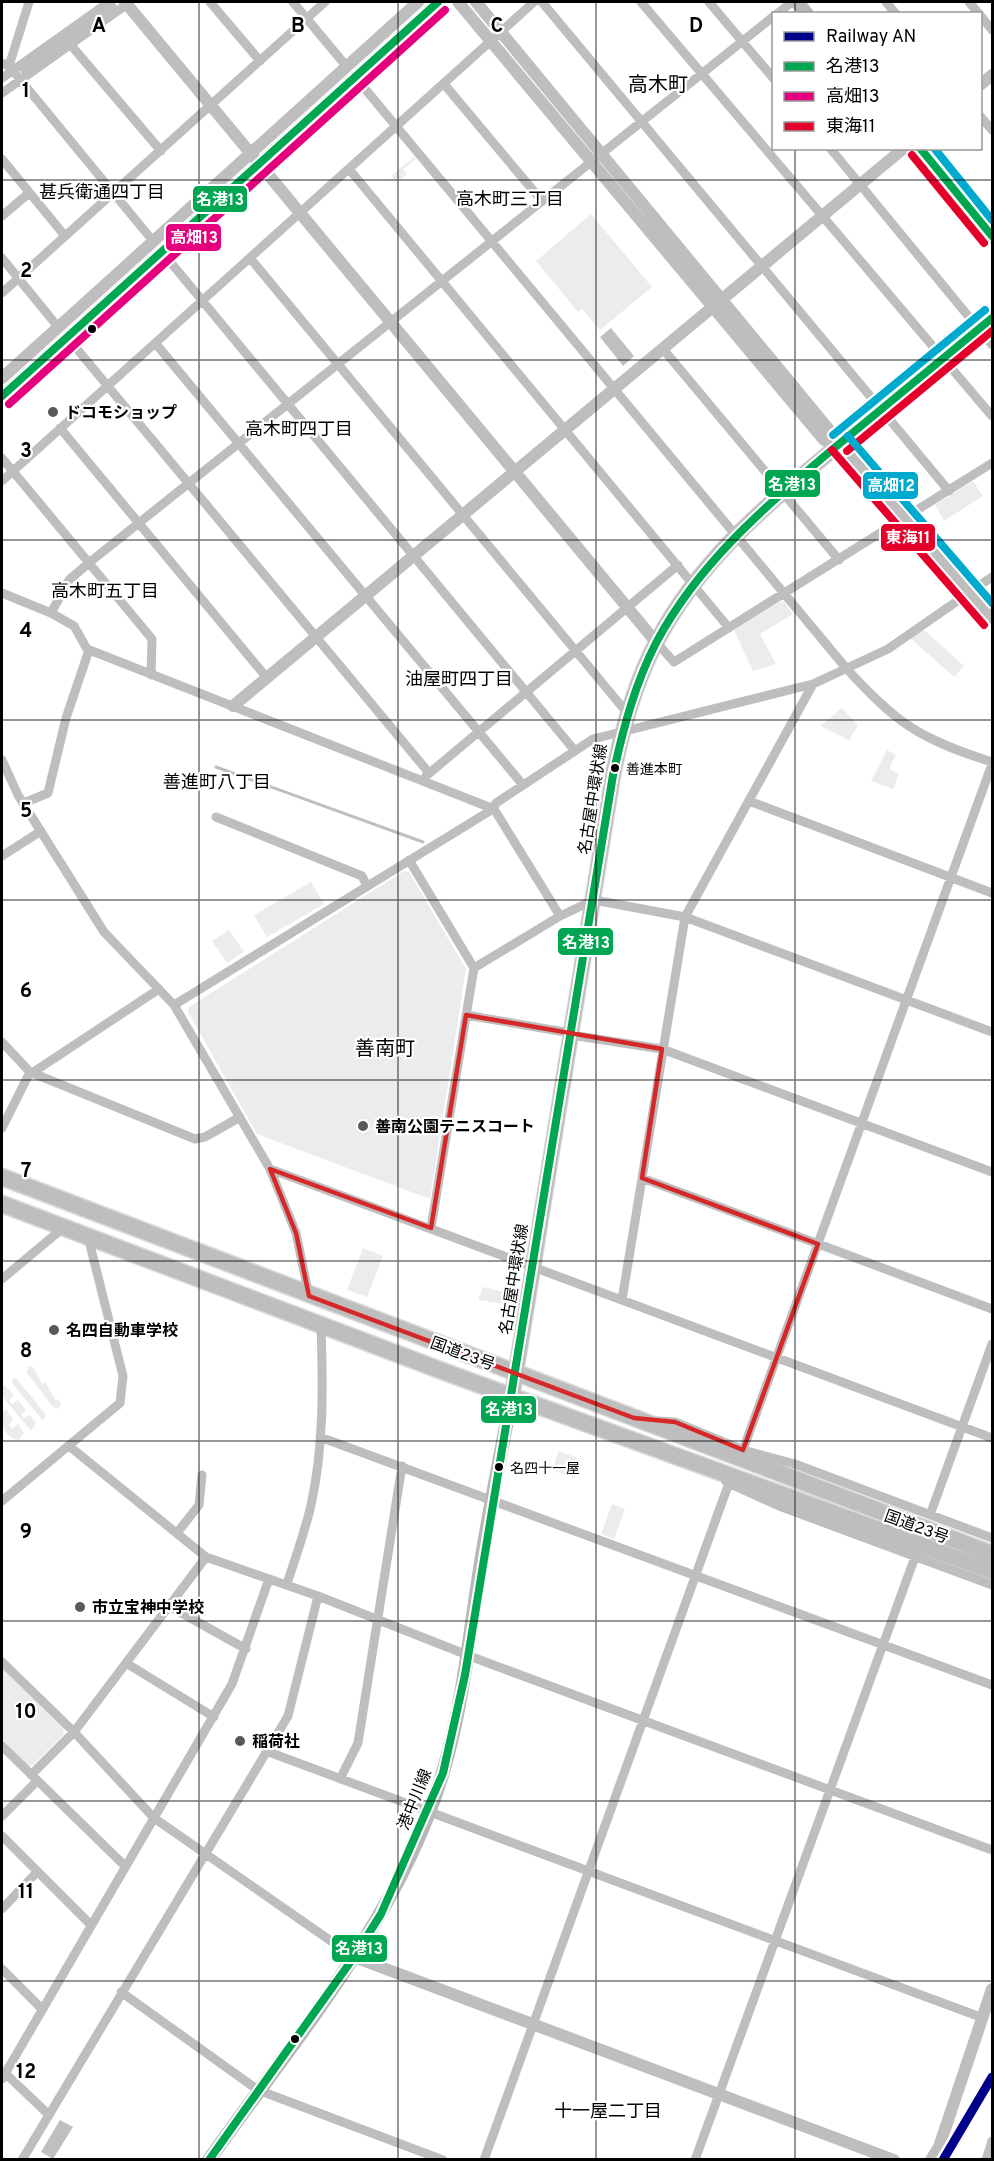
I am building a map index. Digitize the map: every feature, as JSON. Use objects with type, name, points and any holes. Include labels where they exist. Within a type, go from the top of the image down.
[{"type":"highway","name":"国道23号","points":[[2,1177],[309,1296],[634,1418],[794,1489],[993,1571]]},
{"type":"highway","name":"国道23号","points":[[2,1204],[512,1396],[626,1436],[993,1554]]},
{"type":"main road","points":[[922,150],[993,236]]},
{"type":"main road","name":"名古屋中環状線","points":[[512,1396],[621,734],[656,642],[693,584],[734,534],[840,443],[993,318]]},
{"type":"main road","name":"港中川線","points":[[209,2160],[354,1957],[381,1914],[428,1812],[448,1753],[468,1652],[512,1396]]},
{"type":"street","points":[[2,93],[12,72],[29,2]]},
{"type":"street","points":[[2,78],[109,2]]},
{"type":"street","points":[[12,72],[70,44],[127,2],[251,155],[674,662],[993,463]]},
{"type":"street","points":[[210,2],[260,62]]},
{"type":"street","points":[[293,2],[347,67]]},
{"type":"street","points":[[2,293],[326,2]]},
{"type":"street","points":[[2,378],[418,2]]},
{"type":"street","points":[[2,396],[438,2]]},
{"type":"street","points":[[458,2],[497,36]]},
{"type":"street","points":[[476,2],[497,36],[717,304],[824,440],[840,443],[968,593],[993,618]]},
{"type":"street","points":[[2,481],[534,2]]},
{"type":"street","points":[[542,2],[949,491]]},
{"type":"street","points":[[640,2],[993,416]]},
{"type":"street","points":[[709,2],[772,78]]},
{"type":"street","points":[[779,12],[792,2]]},
{"type":"street","points":[[982,16],[993,30]]},
{"type":"street","points":[[51,613],[69,580],[90,562],[772,17]]},
{"type":"street","points":[[70,44],[161,151]]},
{"type":"street","points":[[12,72],[153,241]]},
{"type":"street","points":[[356,78],[846,668],[884,709],[909,728],[954,750],[993,763],[743,1450]]},
{"type":"street","points":[[444,84],[542,201]]},
{"type":"street","points":[[982,117],[993,130]]},
{"type":"street","points":[[832,150],[993,345]]},
{"type":"street","points":[[233,706],[902,150]]},
{"type":"street","points":[[2,159],[65,236]]},
{"type":"street","points":[[349,169],[729,628]]},
{"type":"street","points":[[2,216],[29,193]]},
{"type":"street","points":[[162,252],[575,751]]},
{"type":"street","points":[[2,258],[58,327]]},
{"type":"street","points":[[250,258],[628,714]]},
{"type":"street","points":[[67,337],[316,637],[425,776]]},
{"type":"street","points":[[156,344],[523,785]]},
{"type":"street","points":[[663,349],[839,560]]},
{"type":"street","points":[[60,428],[267,678]]},
{"type":"street","points":[[2,458],[152,639],[151,675]]},
{"type":"street","points":[[425,776],[678,565]]},
{"type":"street","points":[[174,1005],[493,808],[496,803],[593,740],[813,684],[888,649],[993,577]]},
{"type":"street","points":[[2,594],[51,613],[74,626],[89,650],[233,706],[425,776],[493,808],[560,916]]},
{"type":"street","points":[[24,803],[48,793],[66,718],[89,650]]},
{"type":"street","points":[[622,1300],[684,917],[813,684]]},
{"type":"street","points":[[2,760],[24,803],[104,932],[174,1005],[270,1169],[296,1233],[309,1296]]},
{"type":"street","points":[[749,801],[993,892]]},
{"type":"street","points":[[216,817],[362,876],[367,886]]},
{"type":"street","points":[[2,856],[41,831]]},
{"type":"street","points":[[409,860],[474,968],[431,1228]]},
{"type":"street","points":[[474,968],[560,916],[594,900],[684,917],[993,1032]]},
{"type":"street","points":[[2,1128],[31,1073],[159,989]]},
{"type":"street","points":[[466,1015],[662,1049],[993,1172]]},
{"type":"street","points":[[2,1042],[31,1073],[195,1139],[205,1137],[240,1117]]},
{"type":"street","points":[[270,1169],[993,1438]]},
{"type":"street","points":[[642,1178],[993,1309]]},
{"type":"street","points":[[2,1279],[63,1227]]},
{"type":"street","points":[[2,1501],[120,1403],[123,1376],[88,1237]]},
{"type":"street","points":[[287,1584],[311,1504],[320,1437],[324,1395],[321,1326]]},
{"type":"street","points":[[930,1515],[993,1344]]},
{"type":"street","points":[[634,1418],[675,1422],[743,1450],[795,1464],[993,1538]]},
{"type":"street","points":[[626,1436],[657,1455],[993,1586]]},
{"type":"street","points":[[320,1437],[494,1499],[993,1685]]},
{"type":"street","points":[[69,1446],[206,1557],[287,1584],[468,1652],[480,1660],[993,1850]]},
{"type":"street","points":[[340,1779],[358,1743],[402,1466]]},
{"type":"street","points":[[177,1533],[199,1505],[202,1475]]},
{"type":"street","points":[[484,2160],[729,1483]]},
{"type":"street","points":[[2,1816],[74,1732],[206,1557]]},
{"type":"street","points":[[695,2160],[915,1557]]},
{"type":"street","points":[[48,2114],[3,2075],[232,1684],[269,1578]]},
{"type":"street","points":[[26,2158],[48,2114],[288,1716],[318,1596]]},
{"type":"street","points":[[169,1606],[246,1649]]},
{"type":"street","points":[[2,1662],[74,1732],[154,1818],[354,1957],[894,2160]]},
{"type":"street","points":[[126,1663],[214,1717]]},
{"type":"street","points":[[2,1746],[125,1866]]},
{"type":"street","points":[[266,1751],[982,2018]]},
{"type":"street","points":[[2,1836],[91,1925]]},
{"type":"street","points":[[2,1909],[37,1872]]},
{"type":"street","points":[[2,1969],[42,2009]]},
{"type":"street","points":[[931,2160],[939,2146],[993,1989]]},
{"type":"street","points":[[121,1992],[258,2090],[443,2160]]},
{"type":"street","points":[[986,2160],[993,2141]]},
{"type":"highlighted area","points":[[466,1015],[662,1049],[642,1178],[818,1244],[743,1450],[675,1422],[634,1418],[309,1296],[296,1233],[270,1169],[431,1228]]},
{"type":"shaded area","points":[[114,2],[117,6],[22,74],[19,70]]},
{"type":"shaded area","points":[[414,157],[416,159],[403,169],[407,174],[397,182],[391,176]]},
{"type":"shaded area","points":[[591,214],[652,287],[600,330],[582,309],[578,312],[536,261]]},
{"type":"shaded area","points":[[611,328],[634,356],[623,366],[600,337]]},
{"type":"shaded area","points":[[973,481],[983,496],[944,521],[935,505]]},
{"type":"shaded area","points":[[779,602],[784,602],[793,614],[760,634],[776,664],[753,671],[734,630]]},
{"type":"shaded area","points":[[923,629],[964,666],[954,677],[910,638]]},
{"type":"shaded area","points":[[842,708],[858,725],[849,740],[820,726]]},
{"type":"shaded area","points":[[887,750],[896,755],[890,766],[891,770],[899,774],[893,789],[871,781]]},
{"type":"shaded area","points":[[404,871],[409,872],[466,969],[430,1199],[257,1134],[188,1012],[189,1007]]},
{"type":"shaded area","points":[[311,882],[324,904],[267,937],[254,915]]},
{"type":"shaded area","points":[[229,930],[244,952],[227,963],[212,941]]},
{"type":"shaded area","points":[[363,1248],[383,1256],[367,1297],[347,1290]]},
{"type":"shaded area","points":[[483,1287],[513,1294],[511,1305],[478,1300]]},
{"type":"shaded area","points":[[28,1366],[33,1367],[42,1384],[45,1382],[56,1401],[58,1399],[61,1403],[59,1409],[53,1407],[27,1373]]},
{"type":"shaded area","points":[[13,1378],[17,1379],[46,1415],[43,1421],[12,1383]]},
{"type":"shaded area","points":[[4,1385],[14,1395],[9,1400],[12,1404],[18,1400],[26,1410],[21,1415],[24,1418],[30,1415],[36,1423],[31,1431],[2,1396]]},
{"type":"shaded area","points":[[6,1409],[13,1419],[9,1425],[12,1429],[18,1424],[24,1433],[19,1440],[10,1437],[5,1430],[2,1413]]},
{"type":"shaded area","points":[[559,1451],[577,1458],[570,1477],[552,1470]]},
{"type":"shaded area","points":[[612,1504],[625,1509],[614,1539],[601,1534]]},
{"type":"shaded area","points":[[2,1668],[63,1728],[64,1734],[33,1765],[28,1766],[2,1739]]},
{"type":"shaded area","points":[[60,2120],[73,2127],[53,2159],[41,2152]]},
{"type":"waterway","points":[[216,767],[423,842]]},
{"type":"rail line","name":"AN","points":[[943,2160],[992,2077]]},
{"type":"transit line","name":"名港13","points":[[2,396],[438,2]]},
{"type":"transit line","name":"高畑13","points":[[9,404],[445,10]]},
{"type":"transit line","name":"名港13","points":[[922,150],[992,236]]},
{"type":"transit line","name":"高畑12","points":[[936,150],[992,220]]},
{"type":"transit line","name":"東海11","points":[[912,155],[984,243]]},
{"type":"transit line","name":"高畑12","points":[[833,435],[985,310]]},
{"type":"transit line","name":"名港13","points":[[209,2160],[354,1957],[381,1914],[443,1773],[465,1675],[613,775],[642,673],[673,613],[712,563],[755,517],[992,318]]},
{"type":"transit line","name":"東海11","points":[[847,451],[992,331]]},
{"type":"transit line","name":"高畑12","points":[[848,436],[992,603]]},
{"type":"transit line","name":"東海11","points":[[832,450],[984,625]]},
{"type":"place","name":"ドコモショップ","points":[[53,412]]},
{"type":"place","name":"善進本町","points":[[615,768]]},
{"type":"place","name":"善南公園テニスコート","points":[[363,1126]]},
{"type":"place","name":"名四自動車学校","points":[[54,1330]]},
{"type":"place","name":"名四十一屋","points":[[499,1467]]},
{"type":"place","name":"市立宝神中学校","points":[[80,1607]]},
{"type":"place","name":"稲荷社","points":[[240,1741]]},
{"type":"district","name":"高木町","points":[[658,84]]},
{"type":"district","name":"甚兵衛通四丁目","points":[[102,192]]},
{"type":"district","name":"高木町三丁目","points":[[510,199]]},
{"type":"district","name":"高木町四丁目","points":[[299,429]]},
{"type":"district","name":"高木町五丁目","points":[[105,591]]},
{"type":"district","name":"油屋町四丁目","points":[[459,679]]},
{"type":"district","name":"善進町八丁目","points":[[217,782]]},
{"type":"district","name":"善南町","points":[[385,1048]]},
{"type":"district","name":"十一屋二丁目","points":[[608,2111]]}]
